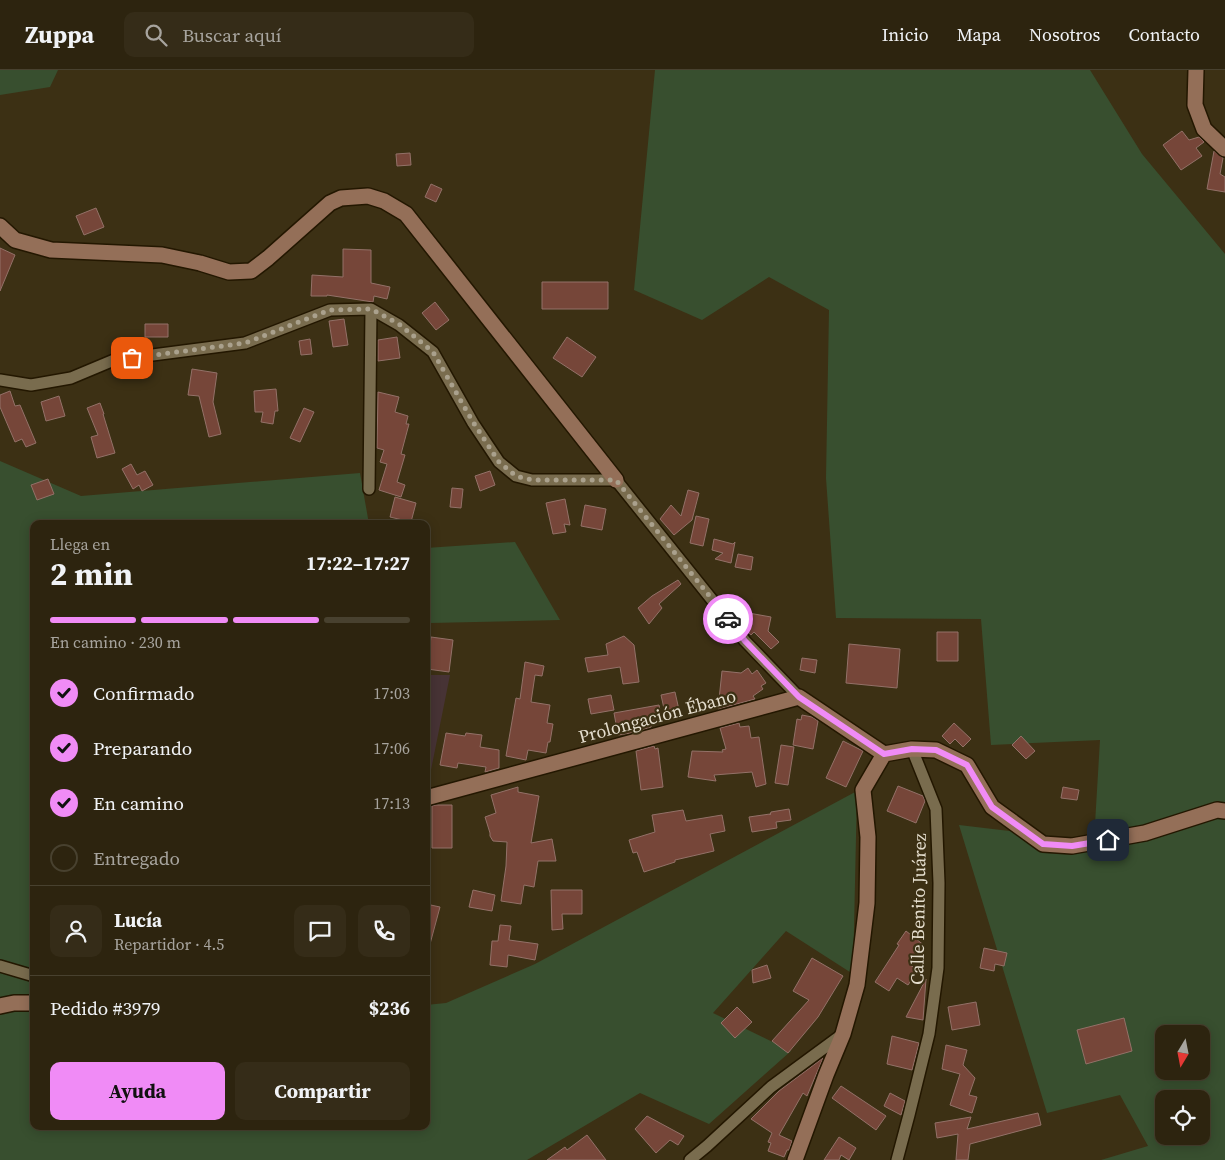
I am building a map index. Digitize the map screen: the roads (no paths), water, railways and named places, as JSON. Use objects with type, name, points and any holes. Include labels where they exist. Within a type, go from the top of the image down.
[{"type":"street","points":[[1198,71],[1195,105],[1204,129],[1225,149]]},
{"type":"street","points":[[0,226],[15,240],[51,250],[162,255],[200,263],[229,272],[251,271],[330,204],[341,198],[368,196],[384,201],[406,214],[745,641],[799,697],[884,754],[912,749],[936,750],[967,765],[992,807],[1043,844],[1072,846],[1145,833],[1217,810],[1225,810]]},
{"type":"street","points":[[0,380],[31,385],[71,378],[114,360],[245,343],[330,310],[371,309],[399,324],[433,352],[473,422],[499,462],[516,476],[532,480],[616,480]]},
{"type":"street","points":[[369,489],[371,309]]},
{"type":"street","name":"Prolongación Ébano","points":[[430,797],[799,697]]},
{"type":"street","name":"Calle Benito Juárez","points":[[897,1160],[929,1034],[938,968],[939,883],[936,809],[912,749]]},
{"type":"street","points":[[796,1160],[826,1075],[843,1034],[857,985],[866,903],[868,837],[863,790],[884,754]]},
{"type":"street","points":[[0,966],[30,975]]},
{"type":"street","points":[[0,1006],[14,1003],[30,1003]]},
{"type":"street","points":[[690,1160],[771,1087],[843,1034]]}]
